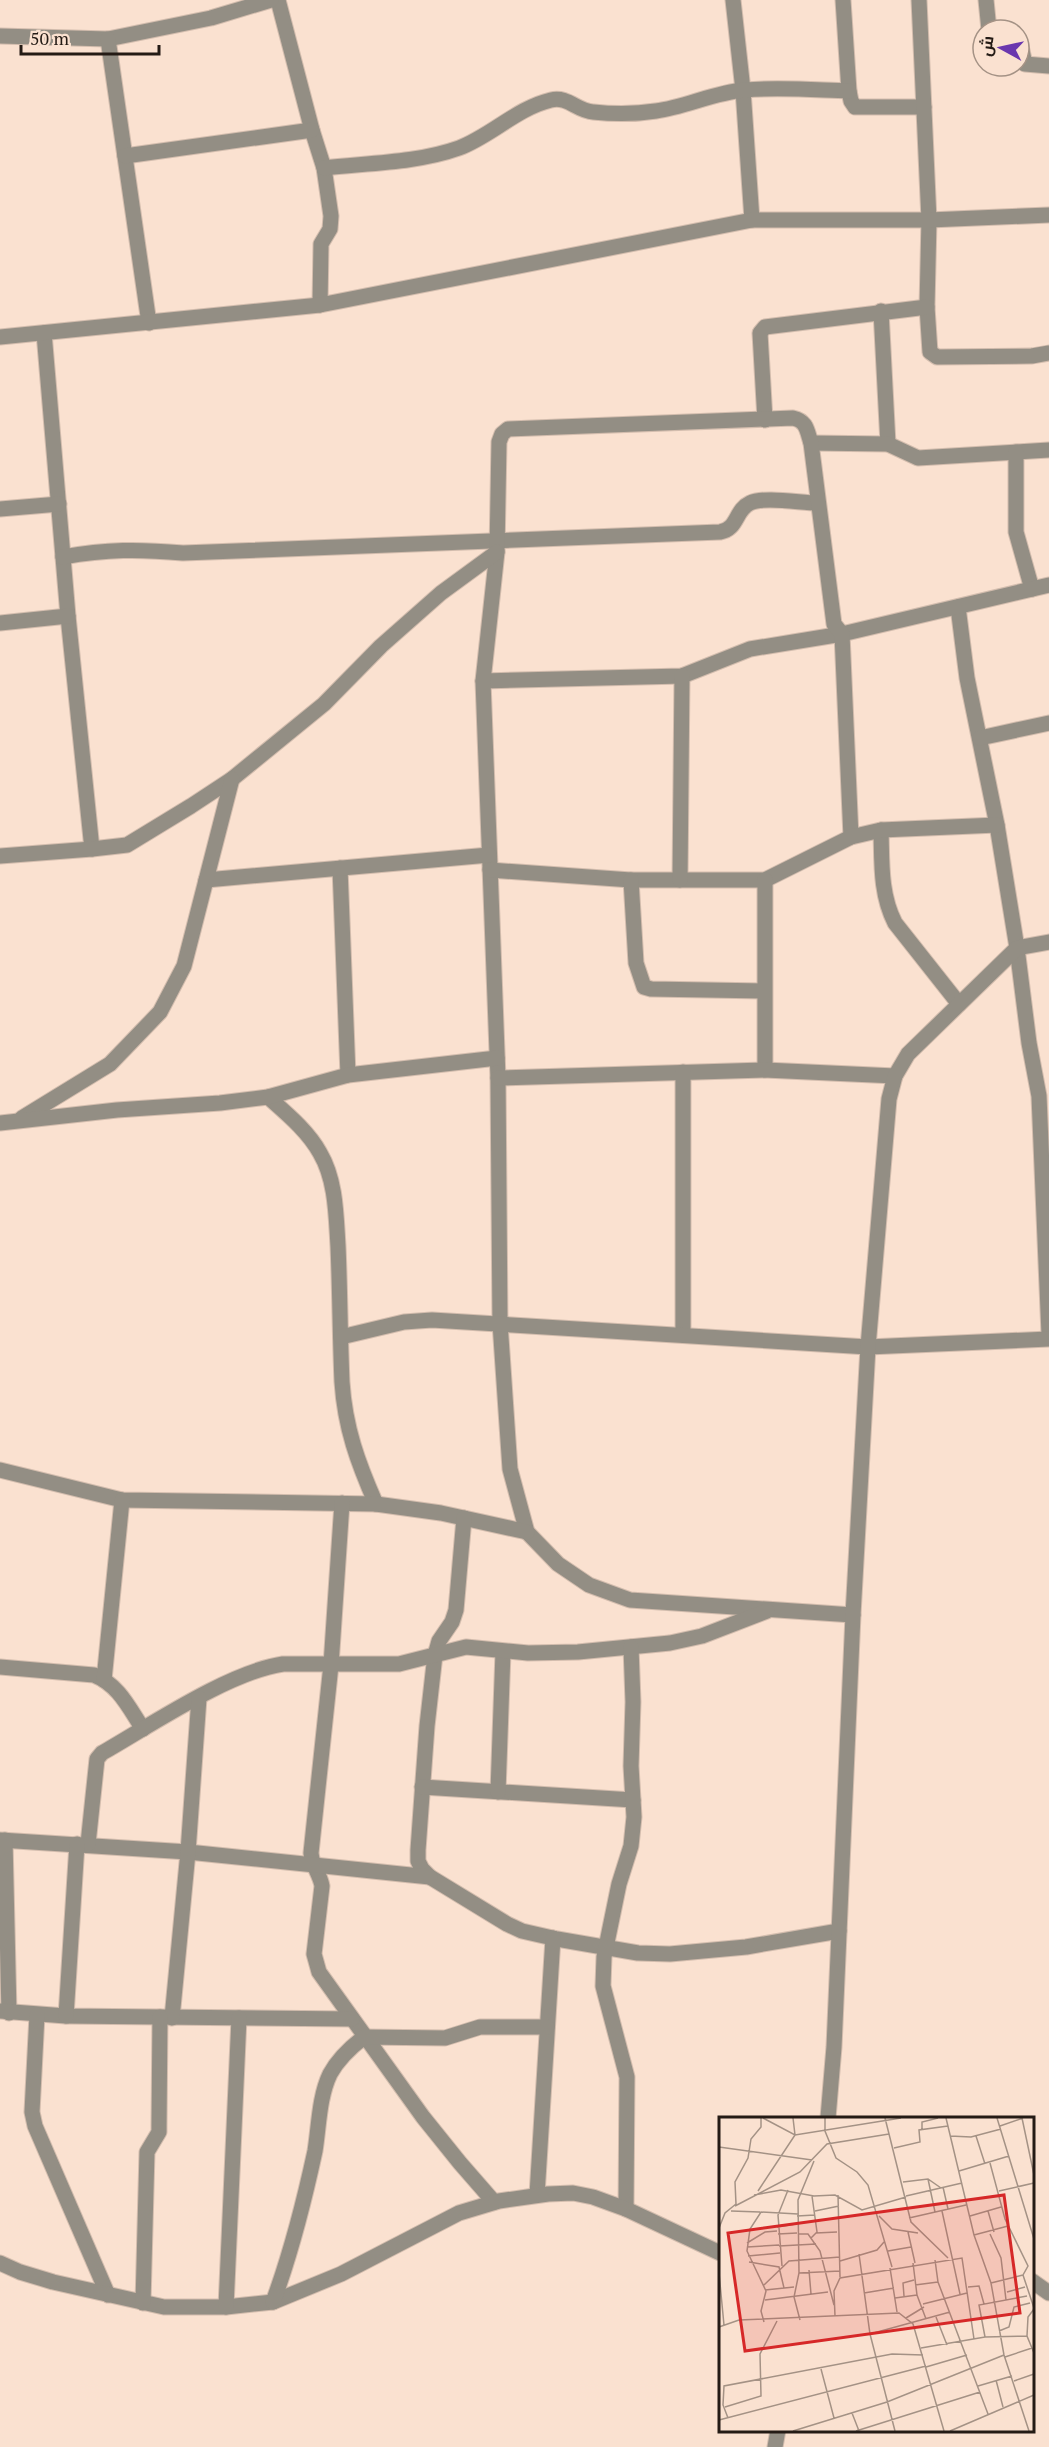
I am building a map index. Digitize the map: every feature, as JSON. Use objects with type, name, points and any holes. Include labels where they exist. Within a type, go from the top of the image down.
[{"type":"street","points":[[0,36],[108,39],[210,18],[271,0]]},
{"type":"street","points":[[278,0],[324,168],[331,216],[330,229],[321,244],[320,305]]},
{"type":"street","points":[[733,0],[743,90],[753,220]]},
{"type":"street","points":[[843,0],[851,102],[862,108],[924,107]]},
{"type":"street","points":[[919,0],[929,220],[927,307],[930,352],[932,355],[1032,356],[1049,353]]},
{"type":"street","points":[[986,0],[988,18]]},
{"type":"street","points":[[108,39],[149,322]]},
{"type":"street","points":[[1031,64],[1049,66]]},
{"type":"street","points":[[324,168],[423,157],[457,148],[485,137],[502,124],[538,104],[554,99],[565,99],[591,112],[657,111],[743,90],[849,91]]},
{"type":"street","points":[[125,156],[312,130]]},
{"type":"street","points":[[0,337],[320,305],[753,220],[929,220],[1049,215]]},
{"type":"street","points":[[765,420],[761,330],[765,327],[927,307]]},
{"type":"street","points":[[881,311],[888,444]]},
{"type":"street","points":[[44,333],[68,616],[92,849]]},
{"type":"street","points":[[850,837],[842,634],[834,624],[811,443],[801,420],[508,429],[502,434],[499,442],[498,546],[483,681],[498,1078],[500,1323],[510,1468],[527,1532],[558,1564],[589,1585],[630,1600],[853,1615]]},
{"type":"street","points":[[811,443],[888,444],[918,458],[1049,450]]},
{"type":"street","points":[[1016,452],[1016,532],[1032,589]]},
{"type":"street","points":[[63,557],[100,551],[138,549],[183,553],[498,546],[720,532],[727,531],[733,526],[742,509],[749,503],[759,501],[817,503]]},
{"type":"street","points":[[0,509],[59,504]]},
{"type":"street","points":[[0,856],[127,844],[232,779],[324,704],[381,646],[498,546]]},
{"type":"street","points":[[483,681],[682,676],[750,649],[842,634],[1049,585]]},
{"type":"street","points":[[341,1337],[404,1322],[432,1320],[868,1347],[1049,1337],[1039,1096],[1025,1018],[1017,948],[997,825],[963,652],[958,607]]},
{"type":"street","points":[[0,623],[68,616]]},
{"type":"street","points":[[680,880],[682,676]]},
{"type":"street","points":[[980,738],[1049,723]]},
{"type":"street","points":[[17,1121],[110,1064],[159,1012],[184,966],[232,779]]},
{"type":"street","points":[[206,880],[340,868],[490,863],[631,880],[765,880],[850,837],[881,830],[997,825]]},
{"type":"street","points":[[881,830],[883,892],[887,908],[895,923],[959,1004]]},
{"type":"street","points":[[340,868],[348,1075]]},
{"type":"street","points":[[631,880],[636,963],[644,987],[764,991]]},
{"type":"street","points":[[765,880],[765,1070]]},
{"type":"street","points":[[828,2117],[868,1347],[889,1099],[895,1076],[908,1054],[1017,948],[1049,942]]},
{"type":"street","points":[[0,1123],[268,1097],[348,1075],[497,1058]]},
{"type":"street","points":[[498,1078],[765,1070],[895,1076]]},
{"type":"street","points":[[683,1072],[683,1335]]},
{"type":"street","points":[[268,1097],[304,1132],[320,1152],[330,1175],[336,1214],[342,1384],[348,1428],[354,1452],[376,1504]]},
{"type":"street","points":[[0,1470],[122,1500],[376,1504],[464,1518],[527,1532]]},
{"type":"street","points":[[104,1680],[122,1500]]},
{"type":"street","points":[[342,1503],[331,1665],[311,1852],[312,1863],[321,1878],[322,1886],[315,1954],[319,1972],[364,2037],[459,2163],[494,2202]]},
{"type":"street","points":[[464,1518],[456,1610],[452,1622],[439,1641],[435,1655],[422,1787],[418,1861],[422,1869],[430,1877],[522,1931],[638,1953],[706,1952],[839,1931]]},
{"type":"street","points":[[66,2016],[83,1844],[97,1759],[102,1753],[143,1729],[199,1698],[265,1667],[283,1664],[399,1664],[466,1647],[503,1652],[579,1652],[670,1643],[702,1636],[770,1610]]},
{"type":"street","points":[[626,2210],[627,2077],[603,1986],[606,1948],[619,1884],[631,1846],[633,1800],[631,1647]]},
{"type":"street","points":[[498,1792],[503,1652]]},
{"type":"street","points":[[0,1667],[94,1675],[117,1690],[143,1729]]},
{"type":"street","points":[[143,2303],[147,2152],[159,2132],[166,2018],[188,1852],[199,1698]]},
{"type":"street","points":[[422,1787],[633,1800]]},
{"type":"street","points":[[352,2019],[66,2016],[4,2012],[2,1840],[188,1852],[312,1863],[430,1877]]},
{"type":"street","points":[[537,2195],[553,1938]]},
{"type":"street","points":[[37,2015],[34,2126],[108,2295]]},
{"type":"street","points":[[226,2307],[239,2018]]},
{"type":"street","points":[[273,2302],[287,2262],[304,2198],[324,2094],[330,2075],[341,2059],[364,2037],[445,2038],[480,2027],[547,2027]]},
{"type":"street","points":[[0,2263],[53,2282],[143,2303],[181,2308],[226,2307],[273,2302],[341,2274],[459,2213],[494,2202],[537,2195],[573,2193],[593,2197],[626,2210],[719,2253]]},
{"type":"street","points":[[1034,2282],[1049,2293]]},
{"type":"street","points":[[775,2447],[778,2432]]}]
